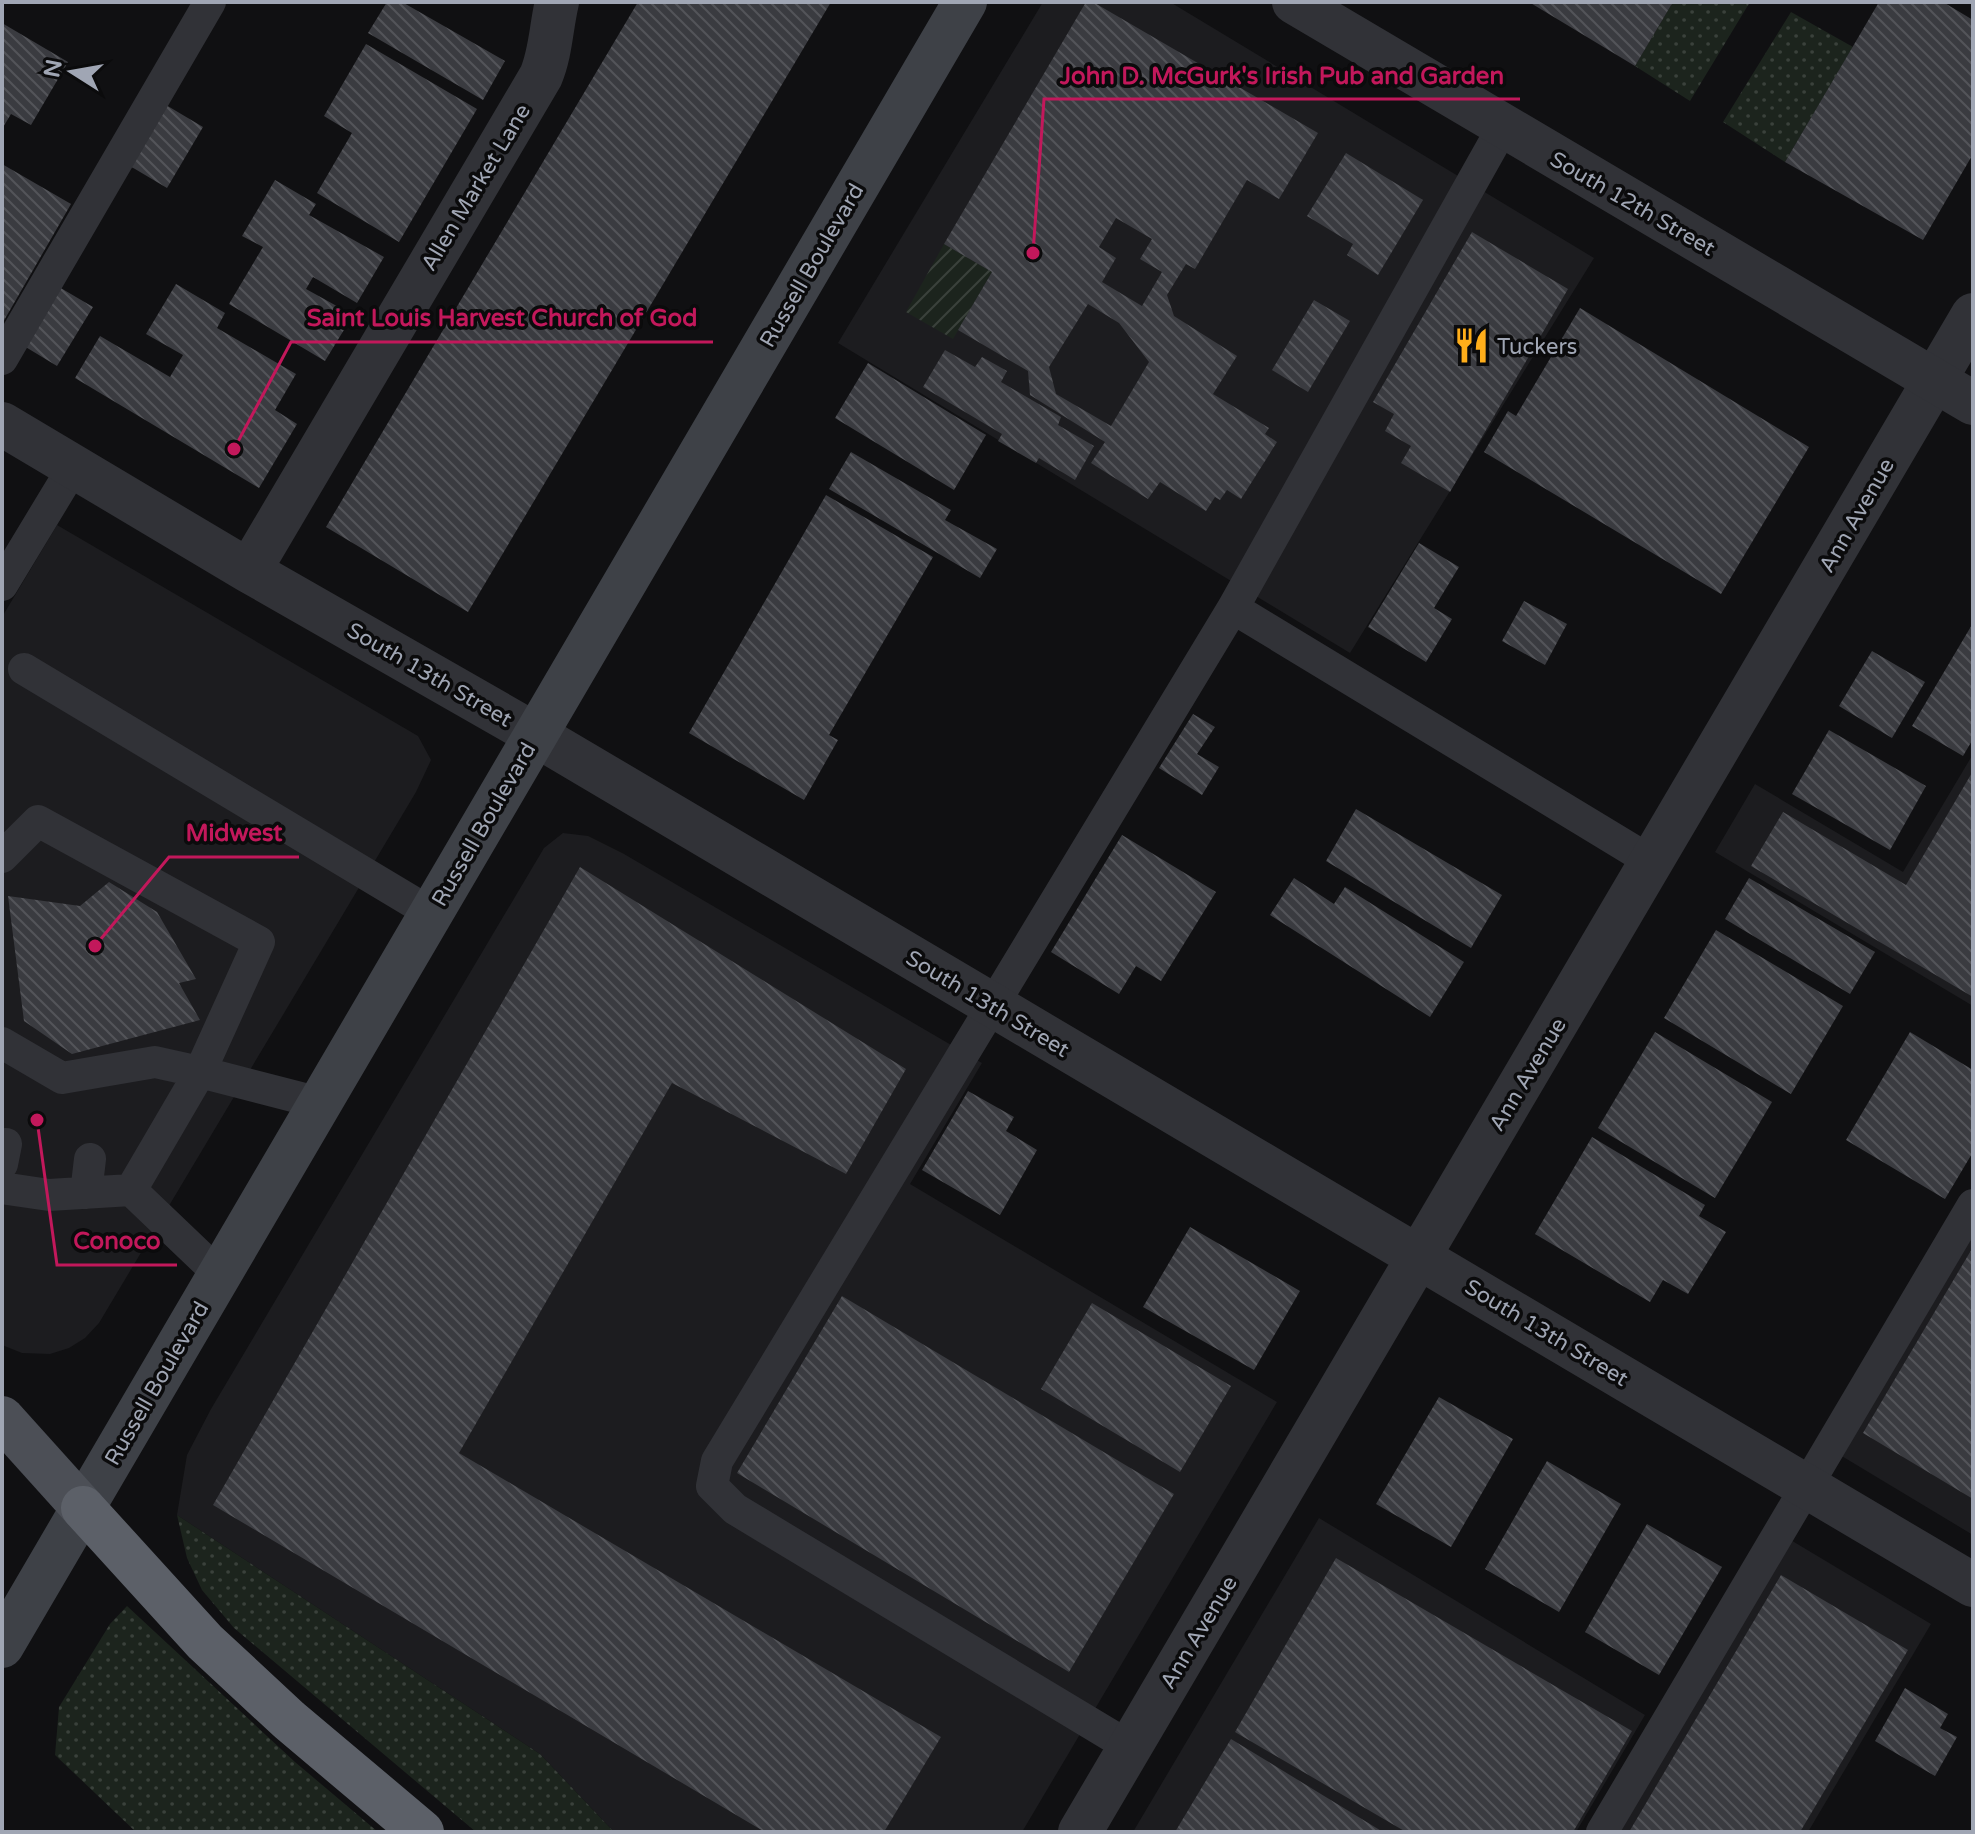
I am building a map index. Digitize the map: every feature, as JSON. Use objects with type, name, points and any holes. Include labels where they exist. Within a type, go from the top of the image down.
[{"type":"highway","points":[[83,1508],[205,1642],[289,1720],[422,1832]]},
{"type":"main road","name":"Russell Boulevard","points":[[2,1646],[965,2]]},
{"type":"main road","points":[[2,1418],[83,1508]]},
{"type":"street","name":"Allen Market Lane","points":[[249,571],[541,76],[551,48],[551,29],[557,2]]},
{"type":"street","name":"South 12th Street","points":[[1294,2],[1973,403]]},
{"type":"street","name":"Ann Avenue","points":[[1080,1832],[1973,315]]},
{"type":"street","name":"South 13th Street","points":[[2,424],[249,571],[536,735],[1973,1585]]},
{"type":"lane","points":[[2,359],[210,2]]},
{"type":"lane","points":[[1130,1747],[735,1509],[712,1486],[717,1461],[1233,608],[1503,127]]},
{"type":"lane","points":[[2,585],[74,466]]},
{"type":"lane","points":[[1233,608],[1652,862]]},
{"type":"lane","points":[[24,669],[431,913]]},
{"type":"lane","points":[[2,857],[38,821],[259,942],[200,1072],[131,1190]]},
{"type":"lane","points":[[17,1057],[62,1078],[99,1080],[155,1062],[320,1103]]},
{"type":"lane","points":[[86,1193],[90,1159]]},
{"type":"lane","points":[[2,1188],[49,1195],[131,1190],[220,1275]]},
{"type":"lane","points":[[1602,1832],[1973,1205]]},
{"type":"shaded area","points":[[1043,2],[1170,2],[1594,258],[1350,653],[838,343]]},
{"type":"shaded area","points":[[1673,2],[1750,2],[1690,101],[1635,66]]},
{"type":"shaded area","points":[[1791,12],[1853,47],[1785,162],[1723,122]]},
{"type":"shaded area","points":[[944,244],[992,272],[953,339],[906,312]]},
{"type":"shaded area","points":[[57,525],[418,736],[431,760],[416,792],[99,1323],[85,1338],[69,1348],[50,1354],[22,1353],[2,1345],[2,617]]},
{"type":"shaded area","points":[[1973,754],[1973,1006],[1715,852],[1755,784],[1903,872]]},
{"type":"shaded area","points":[[563,833],[588,836],[624,854],[982,1063],[910,1184],[1277,1402],[1022,1832],[614,1832],[540,1754],[177,1515],[187,1455],[211,1409],[544,848]]},
{"type":"shaded area","points":[[1973,1231],[1973,1535],[1840,1455]]},
{"type":"shaded area","points":[[177,1515],[540,1754],[614,1832],[476,1832],[234,1628],[202,1590],[187,1558]]},
{"type":"shaded area","points":[[1319,1518],[1645,1715],[1576,1832],[1133,1832]]},
{"type":"shaded area","points":[[1789,1539],[1931,1624],[1808,1832],[1616,1832]]},
{"type":"shaded area","points":[[127,1606],[295,1762],[378,1832],[136,1832],[55,1755],[59,1707],[110,1624]]},
{"type":"building","points":[[387,2],[402,2],[505,61],[483,100],[368,33]]},
{"type":"building","points":[[638,2],[831,2],[468,612],[326,527]]},
{"type":"building","points":[[1086,2],[1093,2],[1318,133],[1279,199],[1247,180],[1195,269],[1186,264],[1167,295],[1174,316],[1237,356],[1213,394],[1269,428],[1265,434],[1277,442],[1241,499],[1227,490],[1220,500],[1215,497],[1206,511],[1160,482],[1148,499],[1091,463],[1105,442],[1030,395],[1028,371],[958,330],[992,272],[944,244]],"holes":[[[1116,218],[1152,239],[1140,259],[1162,272],[1142,306],[1102,282],[1116,258],[1099,247]],[[1088,304],[1119,323],[1149,362],[1111,426],[1056,394],[1049,367]]]},
{"type":"building","points":[[1529,2],[1673,2],[1635,66]]},
{"type":"building","points":[[1879,2],[1943,2],[1973,20],[1973,154],[1923,240],[1785,162]]},
{"type":"building","points":[[2,23],[68,62],[31,125],[11,114],[2,129]]},
{"type":"building","points":[[366,44],[477,109],[399,242],[317,193],[352,133],[324,116]]},
{"type":"building","points":[[166,105],[203,127],[167,188],[130,166]]},
{"type":"building","points":[[1346,153],[1423,200],[1378,275],[1347,255],[1353,244],[1307,216]]},
{"type":"building","points":[[2,164],[71,204],[2,324]]},
{"type":"building","points":[[275,180],[316,204],[309,215],[384,257],[357,303],[313,277],[306,289],[353,315],[325,361],[229,304],[263,247],[242,236]]},
{"type":"building","name":"Tuckers","points":[[1472,232],[1568,289],[1450,492],[1401,463],[1411,446],[1385,431],[1394,414],[1373,402]]},
{"type":"building","points":[[176,284],[225,313],[217,328],[296,374],[275,410],[297,424],[259,488],[75,378],[100,336],[170,377],[183,355],[146,334]]},
{"type":"building","points":[[59,287],[93,307],[57,366],[24,346]]},
{"type":"building","points":[[1314,300],[1350,321],[1308,392],[1272,370]]},
{"type":"building","points":[[1580,308],[1809,447],[1721,594],[1484,452],[1508,411],[1516,416]]},
{"type":"building","points":[[945,350],[975,367],[982,357],[1007,371],[1001,382],[1061,417],[1058,425],[1094,446],[1075,480],[1039,458],[1036,463],[998,441],[1002,434],[923,387]]},
{"type":"building","points":[[868,363],[986,435],[954,490],[835,418]]},
{"type":"building","points":[[851,452],[951,510],[945,520],[997,549],[980,578],[829,489]]},
{"type":"building","points":[[826,495],[933,557],[829,735],[838,740],[804,800],[689,733]]},
{"type":"building","points":[[1419,543],[1459,567],[1434,608],[1452,619],[1426,662],[1368,627]]},
{"type":"building","points":[[1524,601],[1567,624],[1545,665],[1502,641]]},
{"type":"building","points":[[1973,623],[1973,739],[1963,756],[1912,726]]},
{"type":"building","points":[[1872,651],[1925,682],[1892,738],[1839,706]]},
{"type":"building","points":[[1193,714],[1215,727],[1197,754],[1219,767],[1202,795],[1159,768]]},
{"type":"building","points":[[1829,730],[1926,786],[1890,850],[1792,794]]},
{"type":"building","points":[[1973,771],[1973,997],[1751,866],[1783,812],[1906,885]]},
{"type":"building","points":[[1356,809],[1502,895],[1471,948],[1326,861]]},
{"type":"building","points":[[1122,835],[1216,892],[1161,981],[1136,966],[1119,994],[1051,952]]},
{"type":"building","points":[[580,867],[906,1069],[846,1174],[672,1083],[459,1453],[941,1737],[884,1832],[765,1832],[213,1505]]},
{"type":"building","points":[[1294,878],[1334,904],[1345,887],[1464,962],[1430,1017],[1270,915]]},
{"type":"building","points":[[1749,878],[1875,952],[1850,994],[1725,919]]},
{"type":"building","points":[[109,882],[157,912],[196,979],[179,983],[200,1020],[72,1054],[24,1021],[8,896],[80,906]]},
{"type":"building","points":[[1716,930],[1843,1006],[1791,1094],[1664,1018]]},
{"type":"building","points":[[1655,1032],[1772,1102],[1715,1198],[1598,1128]]},
{"type":"building","points":[[1910,1032],[1973,1070],[1973,1152],[1945,1199],[1846,1140]]},
{"type":"building","points":[[968,1091],[1014,1117],[1006,1131],[1037,1150],[1000,1215],[922,1170]]},
{"type":"building","points":[[1592,1137],[1705,1205],[1699,1216],[1726,1232],[1688,1294],[1663,1280],[1650,1302],[1535,1234]]},
{"type":"building","points":[[1190,1227],[1300,1291],[1254,1370],[1143,1307]]},
{"type":"building","points":[[1973,1247],[1973,1499],[1863,1433]]},
{"type":"building","points":[[842,1296],[1174,1494],[1069,1672],[737,1473]]},
{"type":"building","points":[[1092,1303],[1231,1386],[1180,1472],[1041,1389]]},
{"type":"building","points":[[1439,1397],[1513,1439],[1451,1547],[1376,1504]]},
{"type":"building","points":[[1547,1461],[1621,1504],[1559,1612],[1485,1569]]},
{"type":"building","points":[[1647,1524],[1722,1567],[1659,1675],[1585,1632]]},
{"type":"building","points":[[1336,1558],[1632,1731],[1573,1832],[1406,1832],[1235,1732]]},
{"type":"building","points":[[1781,1575],[1908,1650],[1800,1832],[1629,1832]]},
{"type":"building","points":[[1905,1688],[1948,1714],[1940,1728],[1957,1737],[1935,1776],[1875,1741]]},
{"type":"building","points":[[1231,1739],[1383,1832],[1175,1832]]},
{"type":"place","name":"John D. McGurk's Irish Pub and Garden","points":[[1033,253]]},
{"type":"place","name":"Tuckers","points":[[1471,346]]},
{"type":"place","name":"Saint Louis Harvest Church of God","points":[[234,449]]},
{"type":"place","name":"Midwest","points":[[95,946]]},
{"type":"place","name":"Conoco","points":[[37,1120]]}]
